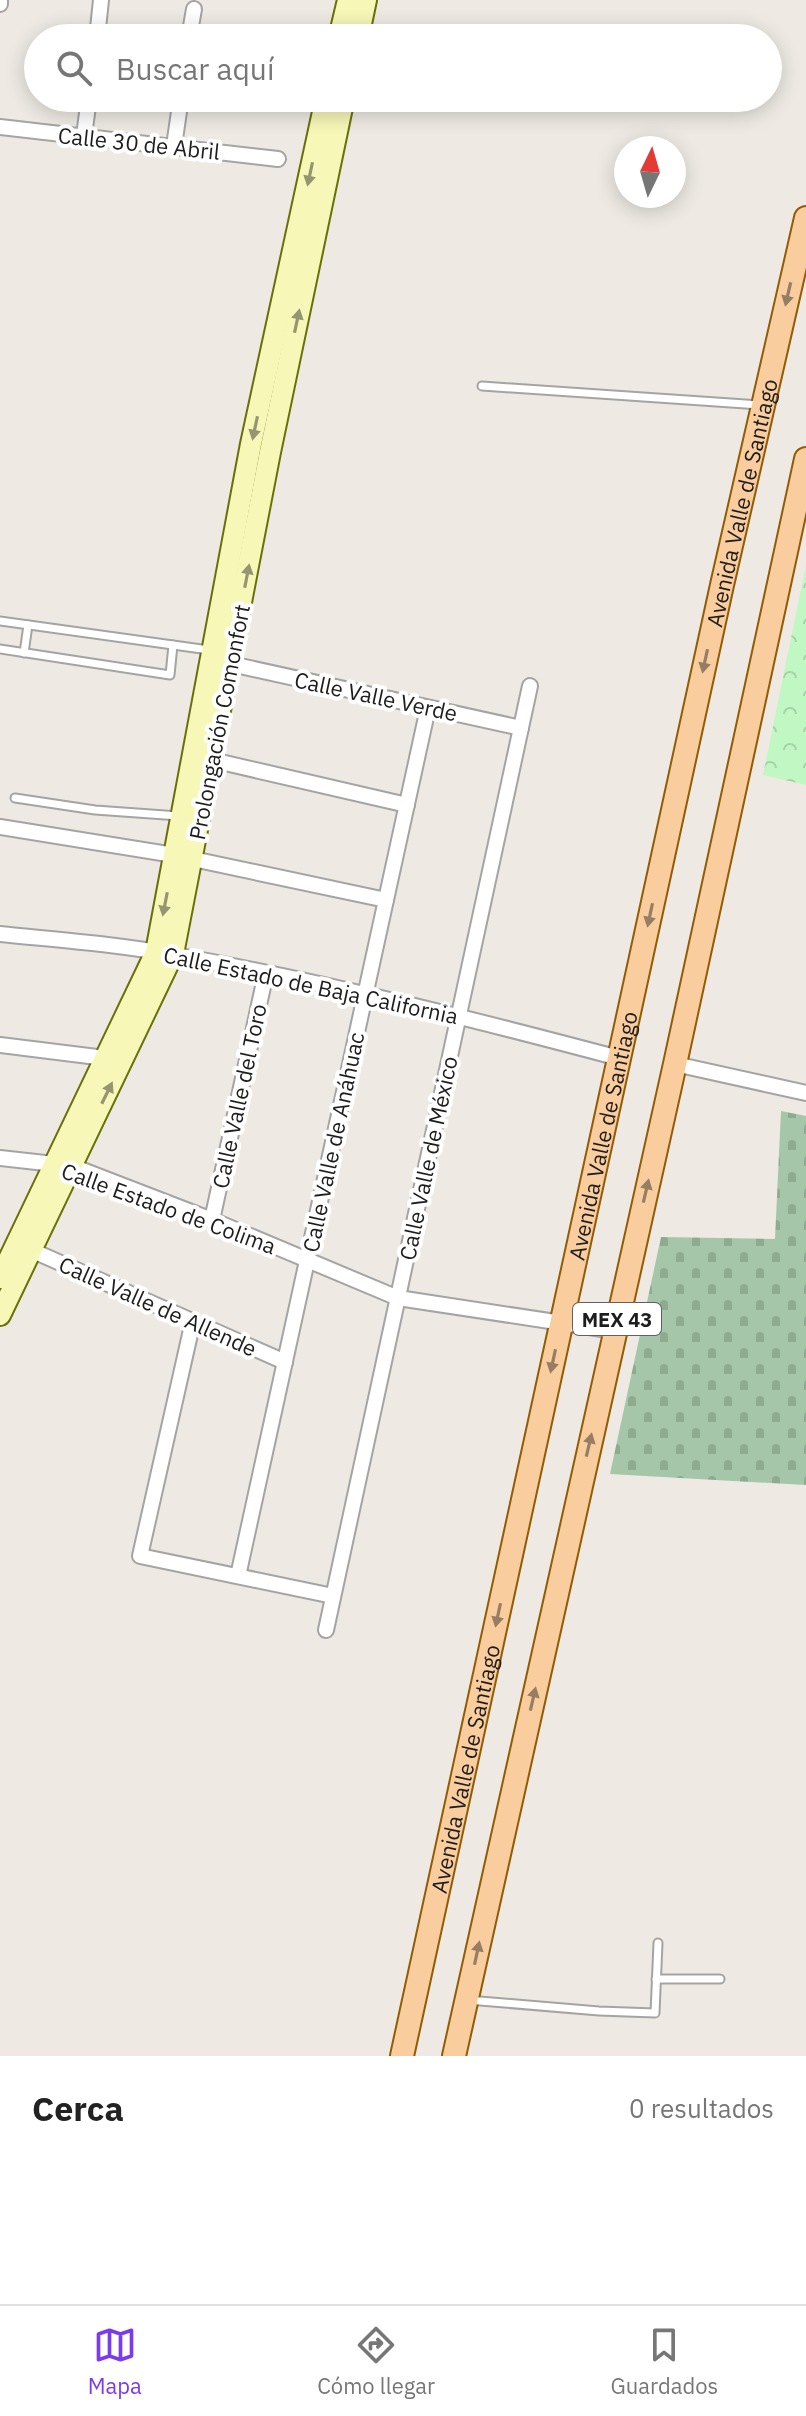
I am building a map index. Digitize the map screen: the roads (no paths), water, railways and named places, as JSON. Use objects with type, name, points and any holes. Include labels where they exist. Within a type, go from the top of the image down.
[{"type":"main road","name":"Avenida Valle de Santiago","points":[[402,2056],[762,405],[806,218]]},
{"type":"main road","name":"MEX 43","points":[[454,2056],[806,459]]},
{"type":"street","points":[[98,24],[101,0]]},
{"type":"street","points":[[342,24],[348,0]]},
{"type":"street","points":[[361,24],[366,0]]},
{"type":"street","points":[[191,24],[194,9]]},
{"type":"street","points":[[84,136],[87,112]]},
{"type":"street","points":[[174,146],[179,112]]},
{"type":"street","name":"Prolongación Comonfort","points":[[183,856],[181,816],[211,650],[251,444],[323,112]]},
{"type":"street","name":"Prolongación Comonfort","points":[[1,1273],[64,1166],[164,953],[183,856],[212,760],[270,452],[341,112]]},
{"type":"street","name":"Calle 30 de Abril","points":[[0,127],[278,159]]},
{"type":"street","name":"Calle Valle Verde","points":[[231,664],[521,728]]},
{"type":"street","name":"Calle Valle de México","points":[[326,1630],[530,686]]},
{"type":"street","name":"Calle Valle de Anáhuac","points":[[238,1576],[428,708]]},
{"type":"street","points":[[212,760],[407,805]]},
{"type":"street","points":[[0,827],[183,856],[386,900]]},
{"type":"street","name":"Calle Estado de Baja California","points":[[0,934],[164,953],[266,973],[459,1016],[619,1058]]},
{"type":"street","name":"Prolongación Comonfort","points":[[0,1315],[31,1250],[105,1058],[164,953]]},
{"type":"street","name":"Calle Valle del Toro","points":[[212,1220],[266,973]]},
{"type":"street","points":[[0,1045],[105,1058]]},
{"type":"street","points":[[675,1064],[806,1093]]},
{"type":"street","name":"Calle Estado de Colima","points":[[0,1158],[64,1166],[212,1220],[398,1298],[615,1331]]},
{"type":"street","name":"Calle Valle de Allende","points":[[31,1250],[285,1362]]},
{"type":"street","points":[[193,1321],[140,1556],[333,1596]]},
{"type":"lane","points":[[482,386],[762,405]]},
{"type":"lane","points":[[0,621],[211,650]]},
{"type":"lane","points":[[24,653],[28,625]]},
{"type":"lane","points":[[0,649],[170,675],[173,645]]},
{"type":"lane","points":[[15,798],[95,810],[181,816]]},
{"type":"lane","points":[[466,2000],[655,2013],[658,1943]]},
{"type":"lane","points":[[656,1979],[720,1979]]}]
